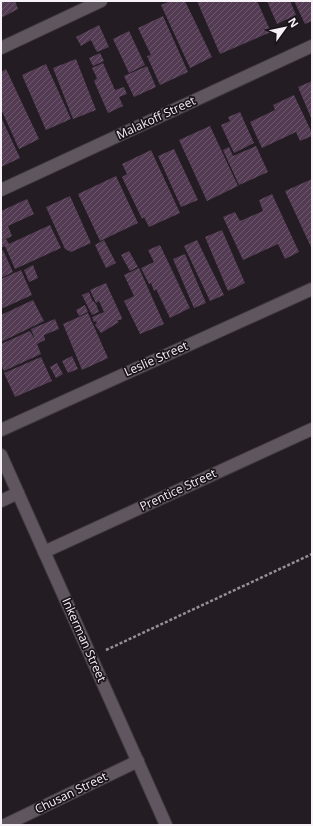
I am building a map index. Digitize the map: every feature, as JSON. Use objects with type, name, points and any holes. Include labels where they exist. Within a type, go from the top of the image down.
[{"type":"street","points":[[1,48],[101,1]]},
{"type":"street","name":"Malakoff Street","points":[[1,190],[312,46]]},
{"type":"street","name":"Leslie Street","points":[[1,430],[312,289]]},
{"type":"street","name":"Prentice Street","points":[[44,552],[312,429]]},
{"type":"street","name":"Inkerman Street","points":[[1,455],[166,825]]},
{"type":"street","points":[[1,501],[18,493]]},
{"type":"street","name":"Chusan Street","points":[[5,825],[138,761]]},
{"type":"path","points":[[91,657],[312,554]]},
{"type":"building","points":[[1,1],[15,1],[18,9],[1,18]]},
{"type":"building","points":[[170,1],[185,1],[212,57],[190,68],[161,5]]},
{"type":"building","points":[[197,1],[257,1],[271,32],[220,54]]},
{"type":"building","points":[[267,1],[290,1],[296,15],[277,24]]},
{"type":"building","points":[[294,1],[312,1],[312,21],[305,24]]},
{"type":"building","points":[[163,16],[188,72],[160,85],[147,56],[151,55],[138,28]]},
{"type":"building","points":[[99,25],[109,47],[97,52],[91,40],[81,46],[76,37]]},
{"type":"building","points":[[129,31],[145,65],[129,73],[113,39]]},
{"type":"building","points":[[100,53],[104,61],[93,66],[89,58]]},
{"type":"building","points":[[76,59],[96,110],[73,119],[53,68]]},
{"type":"building","points":[[103,63],[115,90],[124,87],[127,94],[119,97],[123,106],[108,113],[94,81],[97,78],[92,68]]},
{"type":"building","points":[[46,64],[71,119],[46,130],[22,75]]},
{"type":"building","points":[[147,66],[156,87],[134,97],[124,76]]},
{"type":"building","points":[[6,69],[39,139],[19,149],[1,109],[1,72]]},
{"type":"building","points":[[312,81],[312,120],[298,87]]},
{"type":"building","points":[[294,95],[312,133],[312,136],[300,141],[296,132],[262,148],[250,122],[275,110],[273,105]]},
{"type":"building","points":[[240,112],[254,143],[234,153],[221,125],[230,121],[228,117]]},
{"type":"building","points":[[1,117],[20,158],[1,167]]},
{"type":"building","points":[[210,126],[238,186],[207,201],[179,140]]},
{"type":"building","points":[[256,146],[268,172],[239,185],[223,150],[229,147],[233,156]]},
{"type":"building","points":[[174,149],[198,200],[181,207],[158,156]]},
{"type":"building","points":[[151,150],[180,213],[149,227],[144,217],[142,219],[122,177],[127,174],[122,164]]},
{"type":"building","points":[[116,176],[138,223],[100,241],[78,194]]},
{"type":"building","points":[[312,179],[312,247],[311,247],[285,191]]},
{"type":"building","points":[[272,194],[299,252],[285,259],[278,244],[243,260],[223,217],[235,212],[240,221],[263,211],[259,200]]},
{"type":"building","points":[[70,196],[91,243],[71,252],[65,249],[46,207]]},
{"type":"building","points":[[27,199],[34,214],[8,226],[12,236],[6,239],[9,244],[50,225],[61,248],[15,269],[5,246],[1,248],[1,211]]},
{"type":"building","points":[[222,230],[245,283],[228,291],[205,237]]},
{"type":"building","points":[[104,240],[116,263],[106,268],[95,245]]},
{"type":"building","points":[[197,240],[224,295],[210,301],[184,246]]},
{"type":"building","points":[[160,245],[190,308],[170,318],[156,289],[154,291],[151,283],[149,284],[141,268],[154,262],[148,250]]},
{"type":"building","points":[[3,250],[13,272],[1,278],[1,251]]},
{"type":"building","points":[[129,251],[138,267],[130,271],[121,255]]},
{"type":"building","points":[[185,254],[206,303],[194,308],[173,259]]},
{"type":"building","points":[[33,265],[38,278],[29,282],[24,270]]},
{"type":"building","points":[[139,268],[164,324],[140,334],[124,301],[134,296],[124,275]]},
{"type":"building","points":[[21,270],[32,295],[1,309],[1,279]]},
{"type":"building","points":[[106,283],[122,318],[121,320],[117,320],[119,322],[101,333],[95,325],[97,323],[96,321],[94,322],[92,317],[104,312],[99,301],[96,303],[90,290]]},
{"type":"building","points":[[89,292],[99,312],[92,315],[82,295]]},
{"type":"building","points":[[33,300],[44,321],[1,342],[1,315]]},
{"type":"building","points":[[85,305],[88,312],[79,316],[76,310]]},
{"type":"building","points":[[88,313],[108,358],[82,370],[63,324]]},
{"type":"building","points":[[55,319],[59,329],[44,335],[45,340],[37,344],[41,354],[4,371],[1,365],[1,344],[30,331],[35,340],[31,329]]},
{"type":"building","points":[[72,356],[78,369],[68,373],[62,361]]},
{"type":"building","points":[[41,357],[52,381],[15,397],[4,373]]},
{"type":"building","points":[[57,363],[63,374],[56,378],[50,367]]}]
